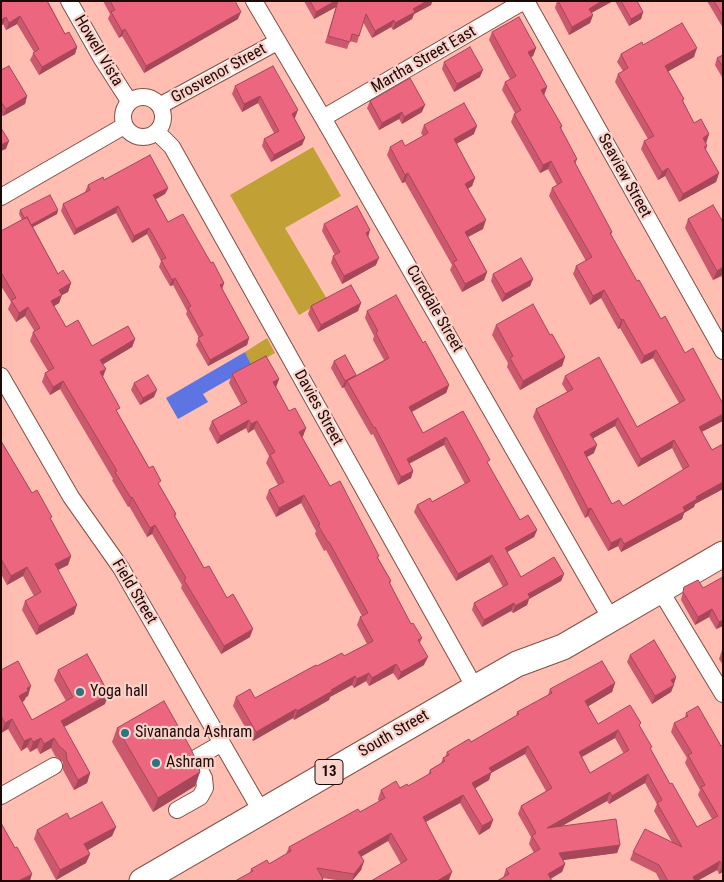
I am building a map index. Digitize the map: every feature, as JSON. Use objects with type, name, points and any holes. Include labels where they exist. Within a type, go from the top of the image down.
[{"type":"main road","name":"South Street","points":[[142,881],[518,664],[563,647],[607,613],[723,537]]},
{"type":"main road","name":"South Street","points":[[607,613],[660,590],[723,554]]},
{"type":"street","name":"Howell Vista","points":[[69,1],[102,59],[129,101]]},
{"type":"street","name":"Curedale Street","points":[[254,1],[607,613]]},
{"type":"street","name":"Martha Street East","points":[[323,118],[525,1]]},
{"type":"street","name":"Seaview Street","points":[[525,1],[723,352]]},
{"type":"street","name":"Grosvenor Street","points":[[161,105],[277,42]]},
{"type":"street","points":[[140,96],[152,98],[161,105],[164,119],[157,132],[146,138],[132,135],[124,126],[122,112],[129,101],[140,96]]},
{"type":"street","points":[[1,197],[124,126]]},
{"type":"street","name":"Davies Street","points":[[157,132],[172,147],[475,688]]},
{"type":"street","name":"Field Street","points":[[1,376],[71,498],[121,568],[261,811]]},
{"type":"street","points":[[660,590],[723,694]]},
{"type":"street","points":[[178,810],[200,797],[205,788],[204,778],[196,758],[222,743]]},
{"type":"street","points":[[1,796],[54,766]]},
{"type":"shaded area","points":[[313,147],[341,196],[285,228],[327,299],[299,315],[230,195]]},
{"type":"shaded area","points":[[267,338],[275,353],[252,366],[245,352]]},
{"type":"water","points":[[245,352],[252,366],[203,394],[208,402],[178,419],[166,398]]},
{"type":"building","points":[[1,1],[47,1],[65,34],[69,32],[77,47],[42,67],[33,53],[39,49],[20,16],[9,23],[6,17],[1,20]]},
{"type":"building","points":[[110,1],[235,1],[241,12],[146,66],[125,29],[122,31],[111,12],[115,10]]},
{"type":"building","points":[[310,1],[335,1],[316,12]]},
{"type":"building","points":[[338,1],[427,1],[413,9],[415,12],[395,23],[394,20],[375,31],[366,14],[359,36],[352,34],[350,42],[328,36]]},
{"type":"building","points":[[558,1],[602,1],[589,9],[593,15],[572,27]]},
{"type":"building","points":[[621,1],[637,1],[643,12],[631,19]]},
{"type":"building","points":[[714,1],[723,1],[723,16]]},
{"type":"building","points":[[519,17],[536,48],[528,52],[547,87],[541,90],[562,126],[560,127],[577,159],[574,161],[612,232],[610,233],[661,319],[665,316],[685,353],[693,348],[723,404],[723,414],[699,427],[712,450],[723,444],[723,482],[696,497],[697,499],[683,507],[685,511],[624,544],[621,538],[611,543],[591,508],[588,509],[536,409],[573,389],[565,376],[599,357],[637,427],[685,400],[656,350],[644,356],[604,290],[593,296],[576,266],[592,257],[552,188],[562,182],[551,161],[543,165],[514,114],[521,110],[505,82],[516,76],[492,32]],"holes":[[[618,418],[641,459],[674,440],[689,466],[623,506],[619,500],[612,504],[584,452],[597,445],[590,434]]]},
{"type":"building","points":[[682,23],[697,48],[665,66],[684,99],[682,100],[694,123],[701,119],[709,134],[703,138],[707,146],[704,147],[719,173],[683,194],[668,168],[662,172],[644,141],[654,136],[618,74],[628,68],[621,54],[642,42],[643,45]]},
{"type":"building","points":[[470,47],[483,70],[457,84],[444,62]]},
{"type":"building","points":[[723,55],[723,67],[717,58]]},
{"type":"building","points":[[9,66],[27,96],[6,109],[1,102],[1,70]]},
{"type":"building","points":[[273,66],[298,110],[292,114],[305,138],[274,155],[264,139],[279,131],[260,96],[244,104],[235,86]]},
{"type":"building","points":[[410,78],[425,105],[404,117],[402,112],[382,123],[370,101]]},
{"type":"building","points":[[464,103],[477,126],[454,139],[475,178],[465,184],[486,220],[465,232],[487,272],[465,284],[453,262],[457,260],[408,173],[405,175],[390,147],[402,140],[405,146],[428,133],[424,125]]},
{"type":"building","points":[[1,128],[9,141],[1,145]]},
{"type":"building","points":[[150,155],[168,188],[153,195],[168,222],[183,214],[211,263],[213,262],[224,283],[220,285],[249,338],[210,360],[198,338],[203,335],[188,308],[191,306],[175,278],[172,280],[161,260],[166,258],[149,228],[134,236],[118,206],[76,229],[63,204],[90,190],[88,185],[103,177],[104,180]]},
{"type":"building","points":[[50,195],[58,210],[31,225],[27,217],[25,219],[20,210]]},
{"type":"building","points":[[713,205],[723,222],[723,267],[717,271],[688,219]]},
{"type":"building","points":[[357,206],[370,230],[366,233],[379,258],[344,276],[333,256],[340,252],[324,224]]},
{"type":"building","points":[[27,217],[58,274],[63,270],[71,283],[59,290],[62,295],[51,301],[66,327],[78,320],[92,346],[128,326],[135,339],[100,360],[106,369],[100,372],[120,408],[116,410],[149,468],[153,466],[161,481],[158,483],[176,514],[174,515],[204,568],[209,566],[227,598],[233,594],[253,629],[224,646],[184,580],[186,578],[155,525],[150,528],[115,472],[117,471],[63,381],[53,387],[45,373],[54,368],[33,332],[40,328],[28,307],[19,313],[11,300],[16,298],[1,272],[1,231]]},
{"type":"building","points":[[521,258],[533,279],[505,294],[493,274]]},
{"type":"building","points":[[351,285],[361,303],[321,325],[311,306]]},
{"type":"building","points":[[396,295],[423,343],[425,341],[449,385],[409,407],[423,433],[463,411],[490,460],[487,462],[520,520],[528,515],[537,530],[505,548],[521,577],[554,557],[564,574],[528,594],[530,598],[515,606],[514,603],[484,620],[474,603],[508,584],[492,555],[458,574],[417,505],[430,498],[432,502],[470,481],[446,437],[407,459],[413,471],[401,477],[375,427],[347,381],[389,358],[367,311]]},
{"type":"building","points":[[533,304],[565,357],[523,381],[510,358],[513,356],[496,325]]},
{"type":"building","points":[[345,355],[356,375],[345,381],[334,361]]},
{"type":"building","points":[[266,356],[279,379],[273,382],[289,411],[295,408],[306,428],[299,432],[330,486],[340,481],[379,556],[377,557],[391,581],[389,582],[411,624],[413,623],[422,638],[418,640],[428,657],[401,672],[396,664],[372,678],[369,673],[357,679],[355,676],[297,711],[296,709],[256,732],[236,697],[250,689],[255,698],[316,665],[342,653],[344,656],[373,641],[360,617],[368,613],[318,525],[320,524],[304,495],[279,508],[269,490],[284,482],[270,455],[275,452],[257,421],[251,424],[249,420],[220,436],[212,421],[247,402],[232,374]]},
{"type":"building","points":[[148,375],[157,390],[143,398],[134,383]]},
{"type":"building","points":[[1,441],[32,493],[37,490],[71,556],[55,564],[77,605],[39,626],[25,601],[41,592],[27,567],[11,576],[1,559]]},
{"type":"building","points":[[723,577],[723,620],[719,622],[712,609],[698,617],[683,592],[684,587],[698,580],[703,588]]},
{"type":"building","points":[[654,640],[676,677],[671,680],[674,685],[655,696],[630,655]]},
{"type":"building","points":[[87,654],[109,694],[61,721],[90,773],[78,780],[67,760],[66,752],[54,738],[44,744],[41,738],[33,742],[31,738],[24,741],[12,719],[5,723],[1,716],[1,670],[18,661],[31,686],[27,688],[28,691],[19,696],[32,720],[73,697],[58,670]]},
{"type":"building","points":[[602,661],[615,683],[585,701],[598,724],[630,705],[641,723],[639,725],[652,747],[650,748],[697,827],[718,816],[701,787],[705,785],[688,755],[692,753],[674,723],[688,716],[686,713],[698,706],[721,746],[723,745],[723,865],[720,861],[693,877],[695,881],[668,881],[659,865],[633,852],[645,829],[682,847],[657,803],[662,800],[648,774],[612,796],[610,792],[547,828],[616,819],[620,845],[559,853],[565,864],[548,874],[552,881],[497,881],[509,874],[506,869],[540,849],[532,836],[536,833],[521,806],[552,788],[528,746],[489,768],[492,772],[472,783],[493,820],[482,826],[463,795],[423,817],[452,872],[437,881],[371,881],[407,860],[391,833],[358,852],[364,861],[354,874],[317,868],[323,879],[320,881],[235,881],[253,871],[251,869],[267,860],[269,864],[291,851],[289,847],[358,809],[360,812],[385,798],[381,790],[396,781],[400,788],[407,784],[408,786],[431,773],[430,770],[445,761],[443,758],[449,755],[447,752],[469,739],[471,742],[519,714],[517,712],[552,693],[550,689]],"holes":[[[618,730],[629,750],[590,773],[579,752]]]},
{"type":"building","name":"Ashram","points":[[164,701],[191,749],[200,772],[158,798],[117,728]]},
{"type":"building","points":[[102,802],[116,827],[84,844],[90,854],[60,870],[37,830],[67,813],[70,819]]},
{"type":"building","points":[[1,823],[32,874],[18,881],[1,881]]},
{"type":"place","name":"Yoga hall","points":[[80,692]]},
{"type":"place","name":"Sivananda Ashram","points":[[125,733]]},
{"type":"place","name":"Ashram","points":[[156,763]]}]
